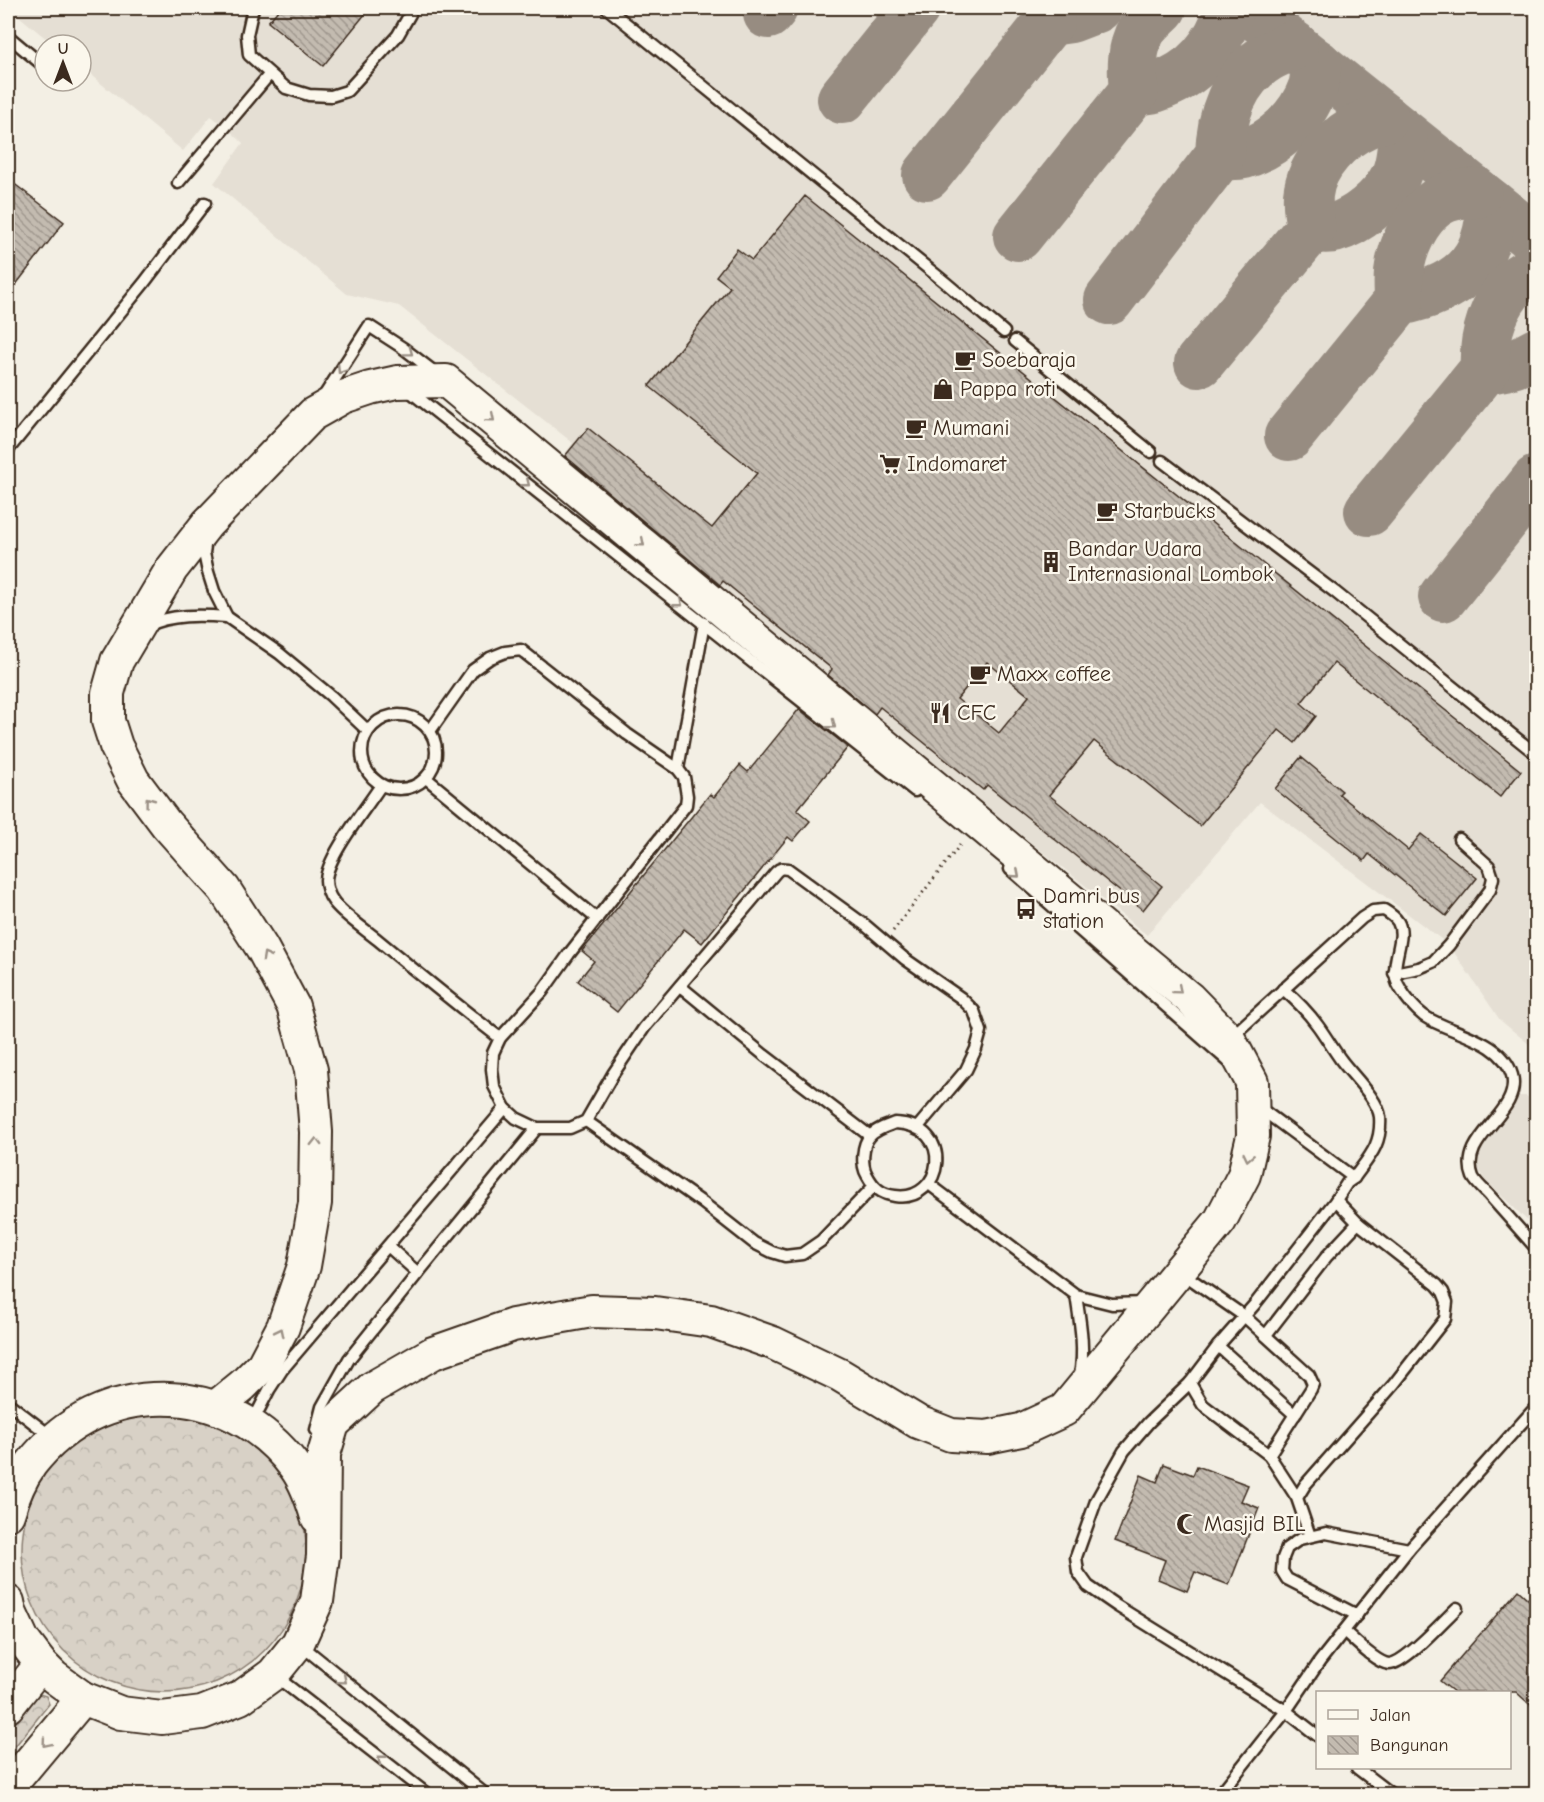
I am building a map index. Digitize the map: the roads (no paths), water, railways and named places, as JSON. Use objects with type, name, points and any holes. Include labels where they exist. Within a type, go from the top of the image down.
[{"type":"street","points":[[8,1602],[10,1612],[23,1640],[41,1664],[54,1677],[84,1698],[122,1713],[162,1718],[202,1713],[240,1698],[273,1674],[298,1643],[317,1601],[323,1556],[324,1454],[333,1424],[372,1388],[433,1353],[513,1325],[592,1311],[655,1313],[711,1321],[773,1343],[840,1376],[918,1422],[951,1436],[987,1437],[1021,1430],[1064,1410],[1220,1221],[1245,1175],[1253,1136],[1252,1092],[1229,1039],[1189,998],[446,381],[397,382],[370,388],[343,397],[313,414],[207,524],[171,570],[132,633],[117,661],[108,693],[108,721],[116,746],[133,780],[166,824],[224,889],[262,948],[293,1006],[311,1071],[316,1132],[315,1203],[304,1266],[283,1328],[263,1365],[216,1407]]},
{"type":"street","points":[[8,1514],[15,1492],[30,1465],[54,1439],[82,1419],[114,1405],[148,1398],[183,1399],[216,1407],[251,1424],[275,1444],[311,1484],[320,1525],[323,1556]]},
{"type":"street","points":[[8,1706],[41,1664]]},
{"type":"street","points":[[8,1788],[84,1698]]},
{"type":"lane","points":[[253,8],[247,34],[249,55],[286,88],[309,96],[331,96],[347,91],[398,34],[411,14],[411,8]]},
{"type":"lane","points":[[607,8],[1004,332]]},
{"type":"lane","points":[[8,36],[33,57]]},
{"type":"lane","points":[[178,183],[269,75]]},
{"type":"lane","points":[[8,450],[144,283],[205,203]]},
{"type":"lane","points":[[313,414],[369,326],[403,348],[446,381]]},
{"type":"lane","points":[[1015,341],[1151,452]]},
{"type":"lane","points":[[397,382],[924,797]]},
{"type":"lane","points":[[1161,461],[1335,592],[1536,754]]},
{"type":"lane","points":[[207,524],[204,554],[214,591],[227,617],[279,653],[331,696],[368,731]]},
{"type":"lane","points":[[132,633],[152,623],[170,618],[200,615],[227,617]]},
{"type":"lane","points":[[678,769],[704,623]]},
{"type":"lane","points":[[430,731],[473,670],[490,658],[505,652],[521,650],[627,734],[678,769],[684,777],[686,805],[553,978],[500,1038],[494,1053],[492,1069],[494,1086],[505,1108],[516,1119],[537,1128],[570,1128],[586,1121],[613,1074],[644,1028],[776,872],[782,868],[788,869],[865,925],[905,959],[961,998],[974,1011],[981,1031],[966,1070],[917,1128]]},
{"type":"lane","points":[[399,715],[416,719],[430,731],[436,747],[435,764],[426,778],[413,787],[397,790],[381,786],[366,771],[361,751],[368,731],[381,719],[399,715]]},
{"type":"lane","points":[[426,778],[597,919]]},
{"type":"lane","points":[[381,786],[340,846],[329,868],[326,880],[329,894],[342,910],[500,1038]]},
{"type":"lane","points":[[1394,973],[1419,968],[1433,962],[1449,945],[1490,890],[1493,878],[1489,866],[1459,839]]},
{"type":"lane","points":[[1005,865],[1252,1092],[1354,1178]]},
{"type":"lane","points":[[1229,1039],[1362,918],[1373,911],[1384,910],[1398,922],[1399,940],[1394,973],[1399,987],[1424,1015],[1475,1038],[1495,1051],[1506,1062],[1512,1076],[1513,1089],[1507,1104],[1477,1143],[1471,1161],[1473,1178],[1536,1248]]},
{"type":"lane","points":[[680,986],[764,1055],[870,1136]]},
{"type":"lane","points":[[1283,989],[1300,1003],[1372,1099],[1380,1114],[1380,1130],[1376,1148],[1190,1383],[1149,1422],[1125,1450],[1096,1501],[1076,1557],[1078,1572],[1088,1586],[1116,1606],[1286,1711],[1316,1735]]},
{"type":"lane","points":[[251,1424],[282,1370],[505,1108]]},
{"type":"lane","points":[[586,1121],[703,1203],[754,1243],[785,1256],[802,1254],[821,1241],[873,1187]]},
{"type":"lane","points":[[895,1123],[908,1124],[931,1139],[936,1153],[936,1167],[929,1184],[919,1192],[903,1197],[886,1195],[873,1187],[864,1170],[864,1151],[870,1136],[883,1127],[895,1123]]},
{"type":"lane","points":[[314,1436],[322,1407],[349,1359],[537,1128]]},
{"type":"lane","points":[[929,1184],[1076,1295],[1112,1304],[1152,1303]]},
{"type":"lane","points":[[1297,1498],[1305,1485],[1394,1384],[1445,1319],[1447,1302],[1437,1285],[1358,1223],[1336,1200]]},
{"type":"lane","points":[[1266,1335],[1328,1256],[1358,1223]]},
{"type":"lane","points":[[389,1246],[417,1273]]},
{"type":"lane","points":[[1179,1271],[1244,1316],[1312,1380],[1311,1389],[1269,1455]]},
{"type":"lane","points":[[1076,1295],[1082,1332],[1083,1359],[1077,1393]]},
{"type":"lane","points":[[1218,1346],[1295,1416]]},
{"type":"lane","points":[[1190,1383],[1203,1405],[1269,1455],[1297,1498],[1310,1536]]},
{"type":"lane","points":[[8,1403],[54,1439]]},
{"type":"lane","points":[[1220,1794],[1286,1711],[1320,1661],[1409,1549],[1536,1407]]},
{"type":"lane","points":[[313,1460],[314,1448]]},
{"type":"lane","points":[[1357,1615],[1287,1579],[1282,1566],[1287,1548],[1300,1539],[1326,1533],[1409,1549]]},
{"type":"lane","points":[[1344,1631],[1376,1659],[1389,1664],[1404,1658],[1457,1608]]},
{"type":"lane","points":[[298,1643],[485,1794]]},
{"type":"lane","points":[[273,1674],[427,1794]]},
{"type":"lane","points":[[1360,1769],[1391,1794]]},
{"type":"place","name":"Soebaraja","points":[[965,360]]},
{"type":"place","name":"Pappa roti","points":[[943,389]]},
{"type":"place","name":"Mumani","points":[[916,428]]},
{"type":"place","name":"Indomaret","points":[[890,464]]},
{"type":"place","name":"Starbucks","points":[[1107,511]]},
{"type":"place","name":"Bandar Udara Internasional Lombok","points":[[1051,562]]},
{"type":"place","name":"Maxx coffee","points":[[980,674]]},
{"type":"place","name":"CFC","points":[[940,713]]},
{"type":"place","name":"Damri bus station","points":[[1026,909]]},
{"type":"place","name":"Masjid BIL","points":[[1187,1524]]}]
